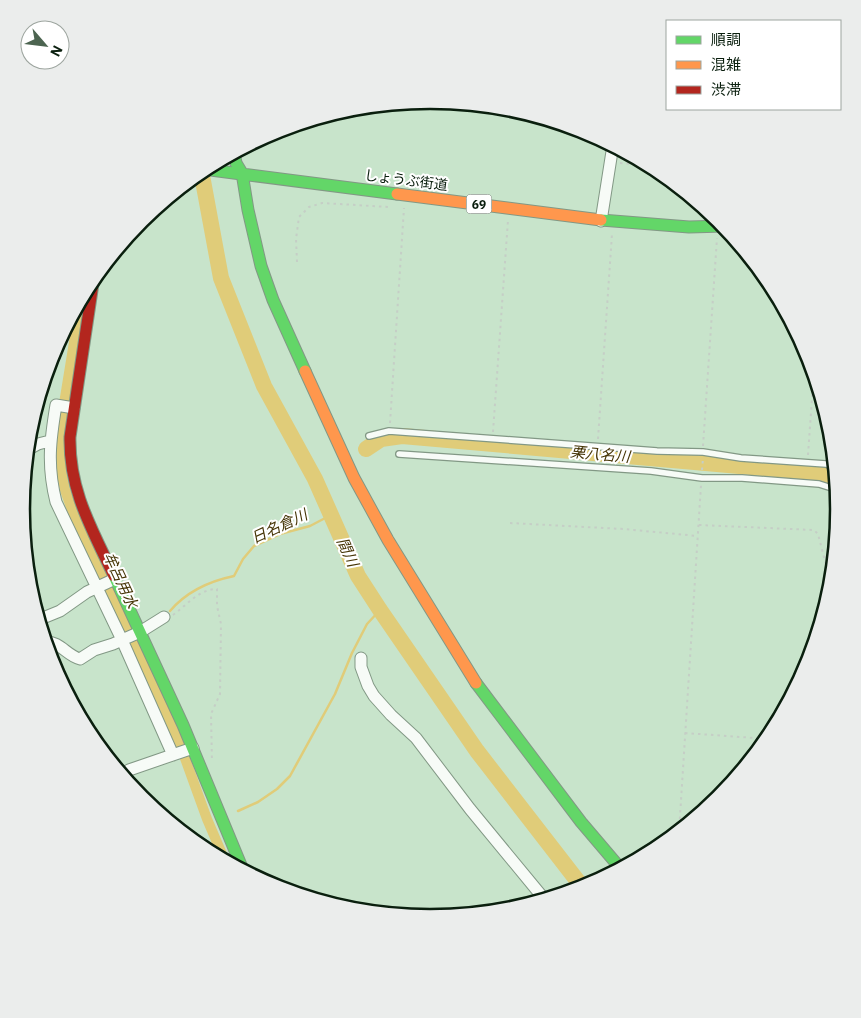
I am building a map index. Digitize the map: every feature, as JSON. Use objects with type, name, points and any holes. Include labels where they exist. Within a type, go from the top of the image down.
[{"type":"street","points":[[607,221],[612,152]]},
{"type":"street","points":[[235,159],[261,266],[273,300],[354,478],[388,540],[471,677],[510,732],[616,864]]},
{"type":"street","name":"しょうぶ街道","points":[[217,171],[607,221],[714,226]]},
{"type":"street","points":[[91,296],[84,348],[68,407],[69,460],[79,501],[123,640],[175,755]]},
{"type":"street","points":[[68,407],[56,405],[50,441],[49,463],[51,483],[56,502],[105,584],[138,633],[238,860]]},
{"type":"street","points":[[35,446],[50,441]]},
{"type":"street","points":[[45,617],[60,611],[88,592],[105,584]]},
{"type":"street","points":[[53,643],[74,658],[80,659],[94,650],[138,633],[164,617]]},
{"type":"street","points":[[361,658],[361,666],[368,686],[374,696],[416,738],[470,809],[540,894]]},
{"type":"street","points":[[128,771],[190,749]]},
{"type":"lane","points":[[369,436],[389,431],[829,465]]},
{"type":"lane","points":[[399,454],[641,470],[819,484],[830,488]]},
{"type":"path","points":[[610,162],[635,164]]},
{"type":"path","points":[[297,262],[296,239],[298,218],[309,207],[322,203],[395,208]]},
{"type":"path","points":[[389,431],[404,208]]},
{"type":"path","points":[[493,439],[509,208]]},
{"type":"path","points":[[597,447],[607,221]]},
{"type":"path","points":[[680,822],[703,454],[720,233]]},
{"type":"path","points":[[808,463],[813,390]]},
{"type":"path","points":[[510,523],[623,529],[698,536]]},
{"type":"path","points":[[699,525],[814,530],[818,534],[827,568]]},
{"type":"path","points":[[164,617],[170,617],[188,601],[205,591],[217,589],[216,606],[221,624],[220,694],[211,714],[212,765]]},
{"type":"path","points":[[685,733],[759,738]]},
{"type":"waterway","name":"間川","points":[[203,180],[221,278],[264,386],[315,479],[358,576],[477,751],[578,881]]},
{"type":"waterway","name":"牟呂用水","points":[[78,320],[61,422],[61,471],[65,490],[73,513],[178,739],[220,850]]},
{"type":"waterway","name":"栗八名川","points":[[366,449],[381,439],[402,436],[829,475]]},
{"type":"waterway","name":"日名倉川","points":[[170,611],[191,592],[216,581],[234,576],[243,559],[254,546],[280,534],[310,526],[331,515]]},
{"type":"waterway","points":[[238,811],[258,802],[277,789],[290,776],[335,694],[352,653],[367,624],[380,610]]},
{"type":"traffic: fast","points":[[235,159],[242,173],[248,210],[261,266],[273,300],[305,371]]},
{"type":"traffic: fast","points":[[216,171],[397,194]]},
{"type":"traffic: fast","points":[[601,220],[689,227],[714,226]]},
{"type":"traffic: fast","points":[[114,576],[183,725],[239,861]]},
{"type":"traffic: fast","points":[[476,683],[581,822],[616,864]]},
{"type":"traffic: slow","points":[[397,194],[601,220]]},
{"type":"traffic: slow","points":[[305,371],[354,478],[388,540],[476,683]]},
{"type":"traffic: jam","points":[[91,296],[70,437],[71,457],[73,475],[83,509],[114,576]]}]
